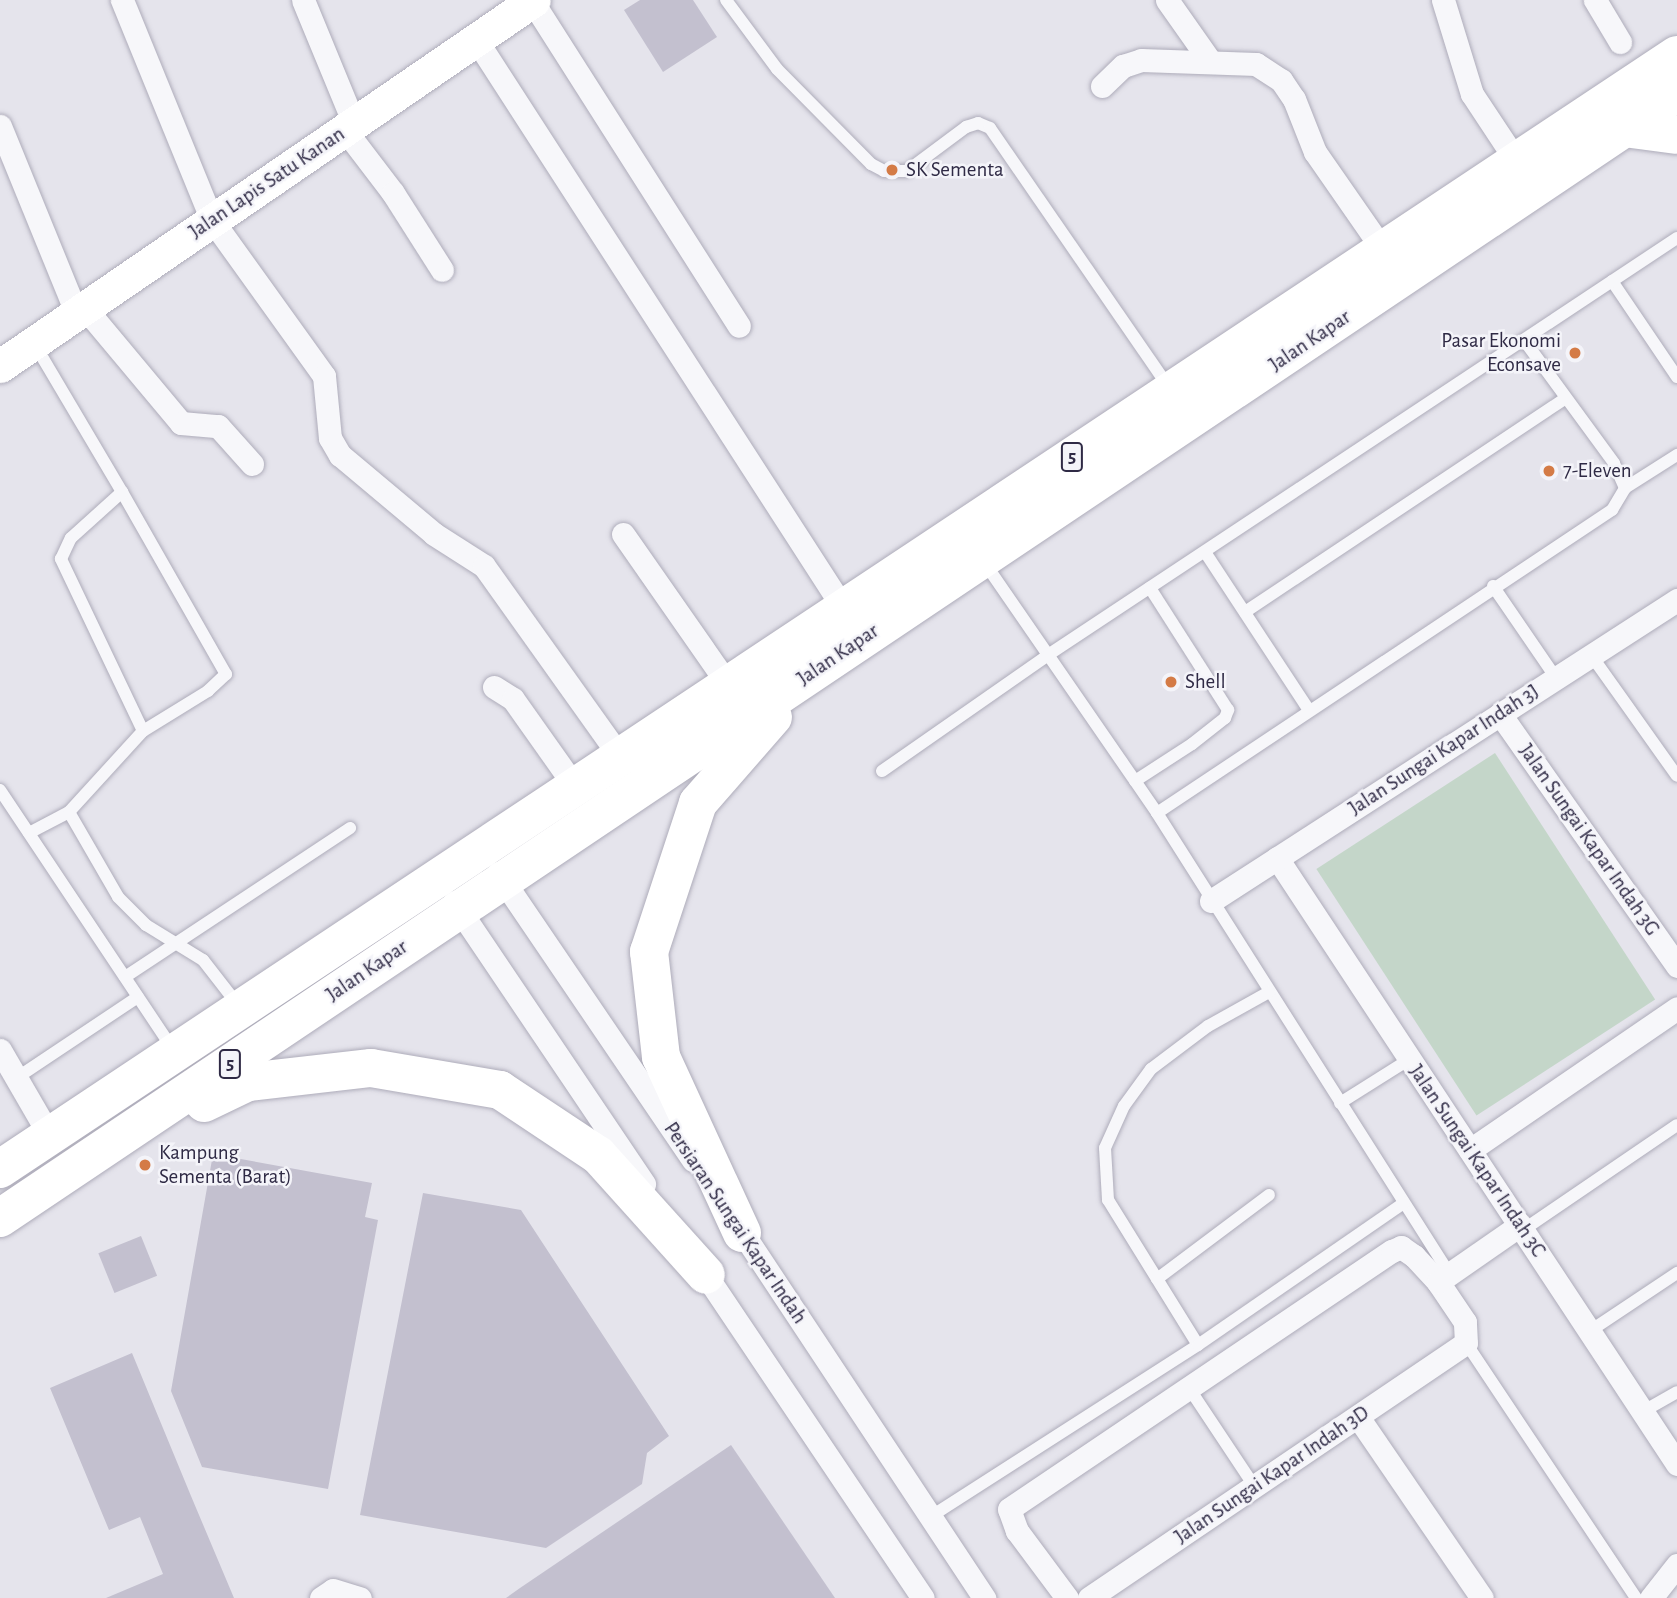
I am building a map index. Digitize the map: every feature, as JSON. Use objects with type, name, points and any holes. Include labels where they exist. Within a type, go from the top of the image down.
[{"type":"highway","name":"Jalan Kapar","points":[[0,1218],[85,1161],[449,894],[484,849],[1517,162],[1673,76]]},
{"type":"highway","name":"Jalan Kapar","points":[[0,1169],[242,1010],[449,894],[503,881],[900,614],[984,561],[1624,128],[1673,76]]},
{"type":"highway","points":[[1624,128],[1677,135]]},
{"type":"highway","points":[[742,1233],[662,1057],[649,952],[698,803],[761,727],[900,614]]},
{"type":"highway","points":[[85,1161],[248,1082],[371,1068],[500,1090],[598,1155],[706,1275]]},
{"type":"street","points":[[122,0],[212,220],[314,358],[329,404],[330,438],[340,455],[434,534],[484,566],[621,758]]},
{"type":"street","points":[[303,0],[349,127],[442,270]]},
{"type":"street","points":[[1167,0],[1210,61]]},
{"type":"street","points":[[1443,0],[1472,94],[1517,162]]},
{"type":"street","points":[[1595,0],[1620,42]]},
{"type":"street","points":[[523,3],[739,326]]},
{"type":"street","name":"Jalan Lapis Satu Kanan","points":[[0,366],[349,127],[523,3]]},
{"type":"street","points":[[475,38],[844,609]]},
{"type":"street","points":[[1102,86],[1123,66],[1142,60],[1256,64],[1281,80],[1294,99],[1315,152],[1383,250]]},
{"type":"street","points":[[0,126],[80,309],[181,423],[218,426],[252,464]]},
{"type":"street","points":[[623,534],[729,686]]},
{"type":"street","name":"Jalan Sungai Kapar Indah 3J","points":[[1211,901],[1591,655],[1673,609]]},
{"type":"street","points":[[494,687],[513,699],[576,788]]},
{"type":"street","name":"Jalan Sungai Kapar Indah 3G","points":[[1500,714],[1677,965]]},
{"type":"street","name":"Persiaran Sungai Kapar Indah","points":[[484,849],[984,1598]]},
{"type":"street","name":"Jalan Sungai Kapar Indah 3C","points":[[1277,858],[1677,1464]]},
{"type":"street","points":[[449,894],[923,1598]]},
{"type":"street","points":[[1470,1150],[1677,1008]]},
{"type":"street","points":[[0,1050],[51,1138]]},
{"type":"street","points":[[1444,1278],[1521,1228]]},
{"type":"street","points":[[1067,1598],[1017,1531],[1009,1509],[1401,1247],[1444,1278],[1465,1322],[1461,1347]]},
{"type":"street","name":"Jalan Sungai Kapar Indah 3D","points":[[1089,1598],[1461,1347]]},
{"type":"street","points":[[1359,1417],[1482,1598]]},
{"type":"street","points":[[1651,1598],[1677,1565]]},
{"type":"street","points":[[321,1598],[333,1590],[360,1598]]},
{"type":"lane","points":[[726,0],[777,69],[871,164],[884,172],[908,171],[966,127],[978,123],[990,128],[1172,391]]},
{"type":"lane","points":[[883,771],[1051,653],[1677,238]]},
{"type":"lane","points":[[1612,281],[1677,377]]},
{"type":"lane","points":[[1524,340],[1564,399],[1614,463],[1625,488]]},
{"type":"lane","points":[[29,833],[69,812],[143,731],[208,691],[226,674],[33,342]]},
{"type":"lane","points":[[1244,612],[1564,399]]},
{"type":"lane","points":[[1157,813],[1308,709],[1612,510],[1625,488],[1677,456]]},
{"type":"lane","points":[[122,492],[71,538],[61,559],[143,731]]},
{"type":"lane","points":[[1205,552],[1308,709]]},
{"type":"lane","points":[[984,561],[1051,653],[1157,813],[1404,1203],[1444,1278]]},
{"type":"lane","points":[[1493,586],[1556,678]]},
{"type":"lane","points":[[1135,781],[1192,744],[1226,718],[1228,710],[1150,588]]},
{"type":"lane","points":[[1591,655],[1677,776]]},
{"type":"lane","points":[[0,790],[176,1054]]},
{"type":"lane","points":[[69,812],[118,897],[146,925],[213,970],[242,1010]]},
{"type":"lane","points":[[125,977],[350,828]]},
{"type":"lane","points":[[1198,1345],[1108,1200],[1105,1148],[1124,1106],[1151,1069],[1208,1026],[1269,992]]},
{"type":"lane","points":[[18,1077],[138,998]]},
{"type":"lane","points":[[1340,1103],[1410,1059]]},
{"type":"lane","points":[[1521,1228],[1677,1125]]},
{"type":"lane","points":[[1157,1279],[1269,1195]]},
{"type":"lane","points":[[930,1517],[1198,1345],[1404,1203]]},
{"type":"lane","points":[[1590,1331],[1677,1273]]},
{"type":"lane","points":[[1461,1347],[1636,1598]]},
{"type":"lane","points":[[1189,1388],[1254,1486]]},
{"type":"lane","points":[[1642,1412],[1677,1392]]},
{"type":"green space","points":[[1495,753],[1655,1000],[1476,1116],[1316,869]]},
{"type":"building","points":[[640,0],[693,0],[717,37],[663,72],[624,10]]},
{"type":"building","points":[[213,1154],[372,1183],[365,1217],[378,1220],[328,1489],[202,1467],[171,1391]]},
{"type":"building","points":[[423,1193],[521,1210],[669,1436],[647,1453],[642,1484],[546,1548],[360,1515]]},
{"type":"building","points":[[141,1236],[157,1276],[114,1293],[98,1253]]},
{"type":"building","points":[[132,1353],[234,1598],[106,1598],[163,1574],[140,1517],[109,1530],[50,1388]]},
{"type":"building","points":[[731,1445],[835,1598],[506,1598],[520,1588]]},
{"type":"place","name":"SK Sementa","points":[[892,170]]},
{"type":"place","name":"Pasar Ekonomi Econsave","points":[[1575,353]]},
{"type":"place","name":"7-Eleven","points":[[1549,471]]},
{"type":"place","name":"Shell","points":[[1171,682]]},
{"type":"place","name":"Kampung Sementa (Barat)","points":[[145,1165]]}]
